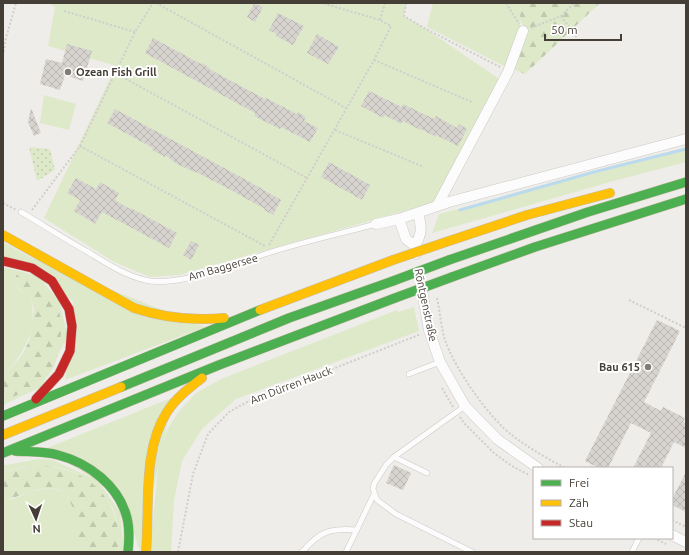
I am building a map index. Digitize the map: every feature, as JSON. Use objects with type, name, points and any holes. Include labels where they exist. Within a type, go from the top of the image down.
[{"type":"highway","points":[[3,416],[180,342],[330,283],[512,219],[572,202],[625,190],[684,182]]},
{"type":"highway","points":[[3,435],[289,318],[449,260],[588,212],[684,182]]},
{"type":"highway","points":[[5,452],[219,365],[395,298],[535,248],[686,199]]},
{"type":"highway","points":[[3,235],[134,308],[154,315],[174,319],[195,320],[248,316]]},
{"type":"highway","points":[[3,261],[32,268],[52,281],[69,309],[72,326],[70,351],[59,374],[28,406]]},
{"type":"highway","points":[[146,552],[149,478],[154,444],[160,424],[174,402],[190,387],[219,365]]},
{"type":"highway","points":[[5,452],[36,452],[58,455],[76,461],[92,469],[107,481],[122,502],[128,520],[130,533],[128,552]]},
{"type":"street","points":[[437,206],[508,72],[523,31]]},
{"type":"street","name":"Am Baggersee","points":[[376,224],[418,214],[449,202],[686,139]]},
{"type":"street","points":[[414,245],[420,235],[421,223],[418,214]]},
{"type":"street","name":"Röntgenstraße","points":[[399,219],[406,239],[414,245],[429,330],[440,362],[465,406],[498,439],[537,467]]},
{"type":"street","points":[[673,535],[686,542]]},
{"type":"lane","name":"Am Baggersee","points":[[21,212],[110,266],[147,281],[160,282],[182,279],[214,271],[265,254],[376,224]]},
{"type":"lane","points":[[409,374],[440,362]]},
{"type":"lane","points":[[465,406],[394,457],[386,465],[374,484],[373,489],[374,494],[382,505],[396,514],[472,552]]},
{"type":"lane","points":[[394,457],[427,473]]},
{"type":"lane","points":[[346,552],[374,494]]},
{"type":"lane","points":[[302,552],[313,540],[325,532],[339,528],[357,530]]},
{"type":"lane","points":[[632,552],[638,539]]},
{"type":"path","points":[[3,56],[6,38],[16,3]]},
{"type":"path","points":[[28,216],[80,146],[135,32],[154,3],[346,108]]},
{"type":"path","points":[[80,146],[267,248],[374,60],[391,26],[380,20],[322,3]]},
{"type":"path","points":[[380,20],[385,3]]},
{"type":"path","points":[[406,3],[404,16],[508,72]]},
{"type":"path","points":[[506,3],[523,31],[561,16],[574,3]]},
{"type":"path","points":[[64,11],[135,32]]},
{"type":"path","points":[[561,16],[577,38]]},
{"type":"path","points":[[374,60],[472,102]]},
{"type":"path","points":[[115,73],[307,178]]},
{"type":"path","points":[[334,130],[424,168]]},
{"type":"path","points":[[3,203],[21,212]]},
{"type":"path","points":[[436,294],[446,340],[456,363],[470,386],[490,413],[512,436],[563,467]]},
{"type":"path","points":[[629,300],[686,328]]},
{"type":"path","name":"Am Dürren Hauck","points":[[178,552],[193,474],[205,440],[208,434],[229,412],[256,397],[325,372],[429,330]]},
{"type":"path","points":[[673,520],[686,527]]},
{"type":"green space","points":[[48,3],[406,3],[404,16],[426,29],[498,78],[499,87],[436,202],[179,275],[150,277],[114,262],[44,218],[116,66],[48,46],[55,7]]},
{"type":"green space","points":[[433,3],[521,3],[520,36],[506,67],[427,27]]},
{"type":"green space","points":[[521,3],[600,3],[525,74],[510,68],[527,34],[520,19]]},
{"type":"green space","points":[[44,95],[76,104],[69,130],[40,123]]},
{"type":"green space","points":[[29,147],[50,149],[55,170],[37,181]]},
{"type":"green space","points":[[686,150],[686,162],[432,233],[439,214]]},
{"type":"green space","points":[[3,242],[30,257],[205,327],[65,380],[73,301],[3,255]]},
{"type":"green space","points":[[3,267],[38,276],[59,301],[68,336],[41,387],[3,405],[3,401],[22,393],[41,382],[62,325],[15,282],[19,290],[30,296],[33,319],[28,340],[23,350],[3,377]]},
{"type":"green space","points":[[16,275],[30,279],[41,285],[50,293],[60,314],[61,339],[56,362],[48,376],[30,389],[3,401],[3,377],[22,355],[29,341],[34,310],[30,296],[18,288],[16,283]]},
{"type":"green space","points":[[414,307],[419,331],[236,399],[202,429],[182,461],[174,501],[171,552],[150,552],[159,455],[168,428],[179,411],[196,393],[221,379],[397,310],[398,312]]},
{"type":"green space","points":[[176,396],[172,402],[140,552],[124,500],[47,448]]},
{"type":"green space","points":[[39,459],[53,460],[98,481],[120,512],[124,552],[117,552],[118,529],[116,517],[112,507],[105,497],[86,479],[72,471],[45,466],[27,467],[6,471],[3,473],[3,466]]},
{"type":"green space","points":[[38,465],[75,473],[96,486],[104,495],[115,516],[118,528],[117,552],[76,552],[77,529],[75,515],[66,493],[54,488],[44,488],[3,500],[3,473],[6,471]]},
{"type":"green space","points":[[51,488],[66,493],[73,508],[77,521],[78,535],[76,552],[3,552],[3,500],[13,499],[33,491]]},
{"type":"building","points":[[254,3],[263,7],[255,22],[247,17]]},
{"type":"building","points":[[278,13],[304,26],[293,45],[276,36],[277,34],[269,30]]},
{"type":"building","points":[[317,34],[339,47],[328,64],[307,53]]},
{"type":"building","points":[[153,38],[201,64],[202,63],[210,68],[209,69],[265,99],[266,98],[297,114],[298,112],[306,117],[304,121],[318,128],[310,142],[281,127],[280,129],[254,116],[255,113],[145,53]]},
{"type":"building","name":"Ozean Fish Grill","points":[[67,44],[92,51],[83,81],[65,75],[60,90],[40,84],[46,59],[62,63]]},
{"type":"building","points":[[369,91],[402,107],[403,104],[434,119],[436,116],[457,128],[459,124],[467,129],[458,146],[403,121],[401,124],[385,115],[383,118],[361,106]]},
{"type":"building","points":[[31,108],[41,133],[34,136],[28,122]]},
{"type":"building","points":[[115,109],[281,200],[273,215],[227,188],[177,164],[165,155],[165,157],[152,150],[153,148],[107,123]]},
{"type":"building","points":[[329,162],[370,185],[362,200],[321,177]]},
{"type":"building","points":[[76,178],[96,189],[100,182],[119,193],[115,200],[177,233],[169,248],[102,212],[95,224],[74,211],[80,200],[67,193]]},
{"type":"building","points":[[191,241],[199,245],[191,260],[183,255]]},
{"type":"building","name":"Bau 615","points":[[657,320],[680,331],[644,402],[661,411],[663,407],[685,418],[683,422],[686,423],[686,448],[674,442],[662,467],[634,467],[651,433],[631,423],[609,467],[597,467],[585,461]]},
{"type":"building","points":[[394,465],[411,473],[403,490],[386,483]]},
{"type":"building","points":[[686,472],[686,512],[673,506],[673,497]]},
{"type":"waterway","points":[[460,210],[594,172],[686,149]]},
{"type":"traffic: fast","points":[[449,260],[588,212],[686,182]]},
{"type":"traffic: fast","points":[[452,277],[535,247],[686,199]]},
{"type":"traffic: fast","points":[[393,281],[449,260]]},
{"type":"traffic: fast","points":[[395,298],[452,277]]},
{"type":"traffic: fast","points":[[121,387],[289,318],[393,281]]},
{"type":"traffic: fast","points":[[3,453],[219,365],[395,298]]},
{"type":"traffic: fast","points":[[3,416],[260,310]]},
{"type":"traffic: fast","points":[[15,451],[42,452],[70,459],[91,470],[110,486],[123,506],[127,518],[129,527],[128,552]]},
{"type":"traffic: slow","points":[[446,242],[527,215],[610,193]]},
{"type":"traffic: slow","points":[[3,235],[134,308],[178,318],[224,318]]},
{"type":"traffic: slow","points":[[393,260],[446,242]]},
{"type":"traffic: slow","points":[[260,310],[393,260]]},
{"type":"traffic: slow","points":[[146,552],[150,461],[159,427],[174,402],[202,378]]},
{"type":"traffic: slow","points":[[3,435],[121,387]]},
{"type":"traffic: jam","points":[[3,261],[32,268],[52,281],[69,309],[72,326],[70,351],[59,374],[36,399]]},
{"type":"place","name":"Ozean Fish Grill","points":[[68,72]]},
{"type":"place","name":"Bau 615","points":[[648,367]]}]
